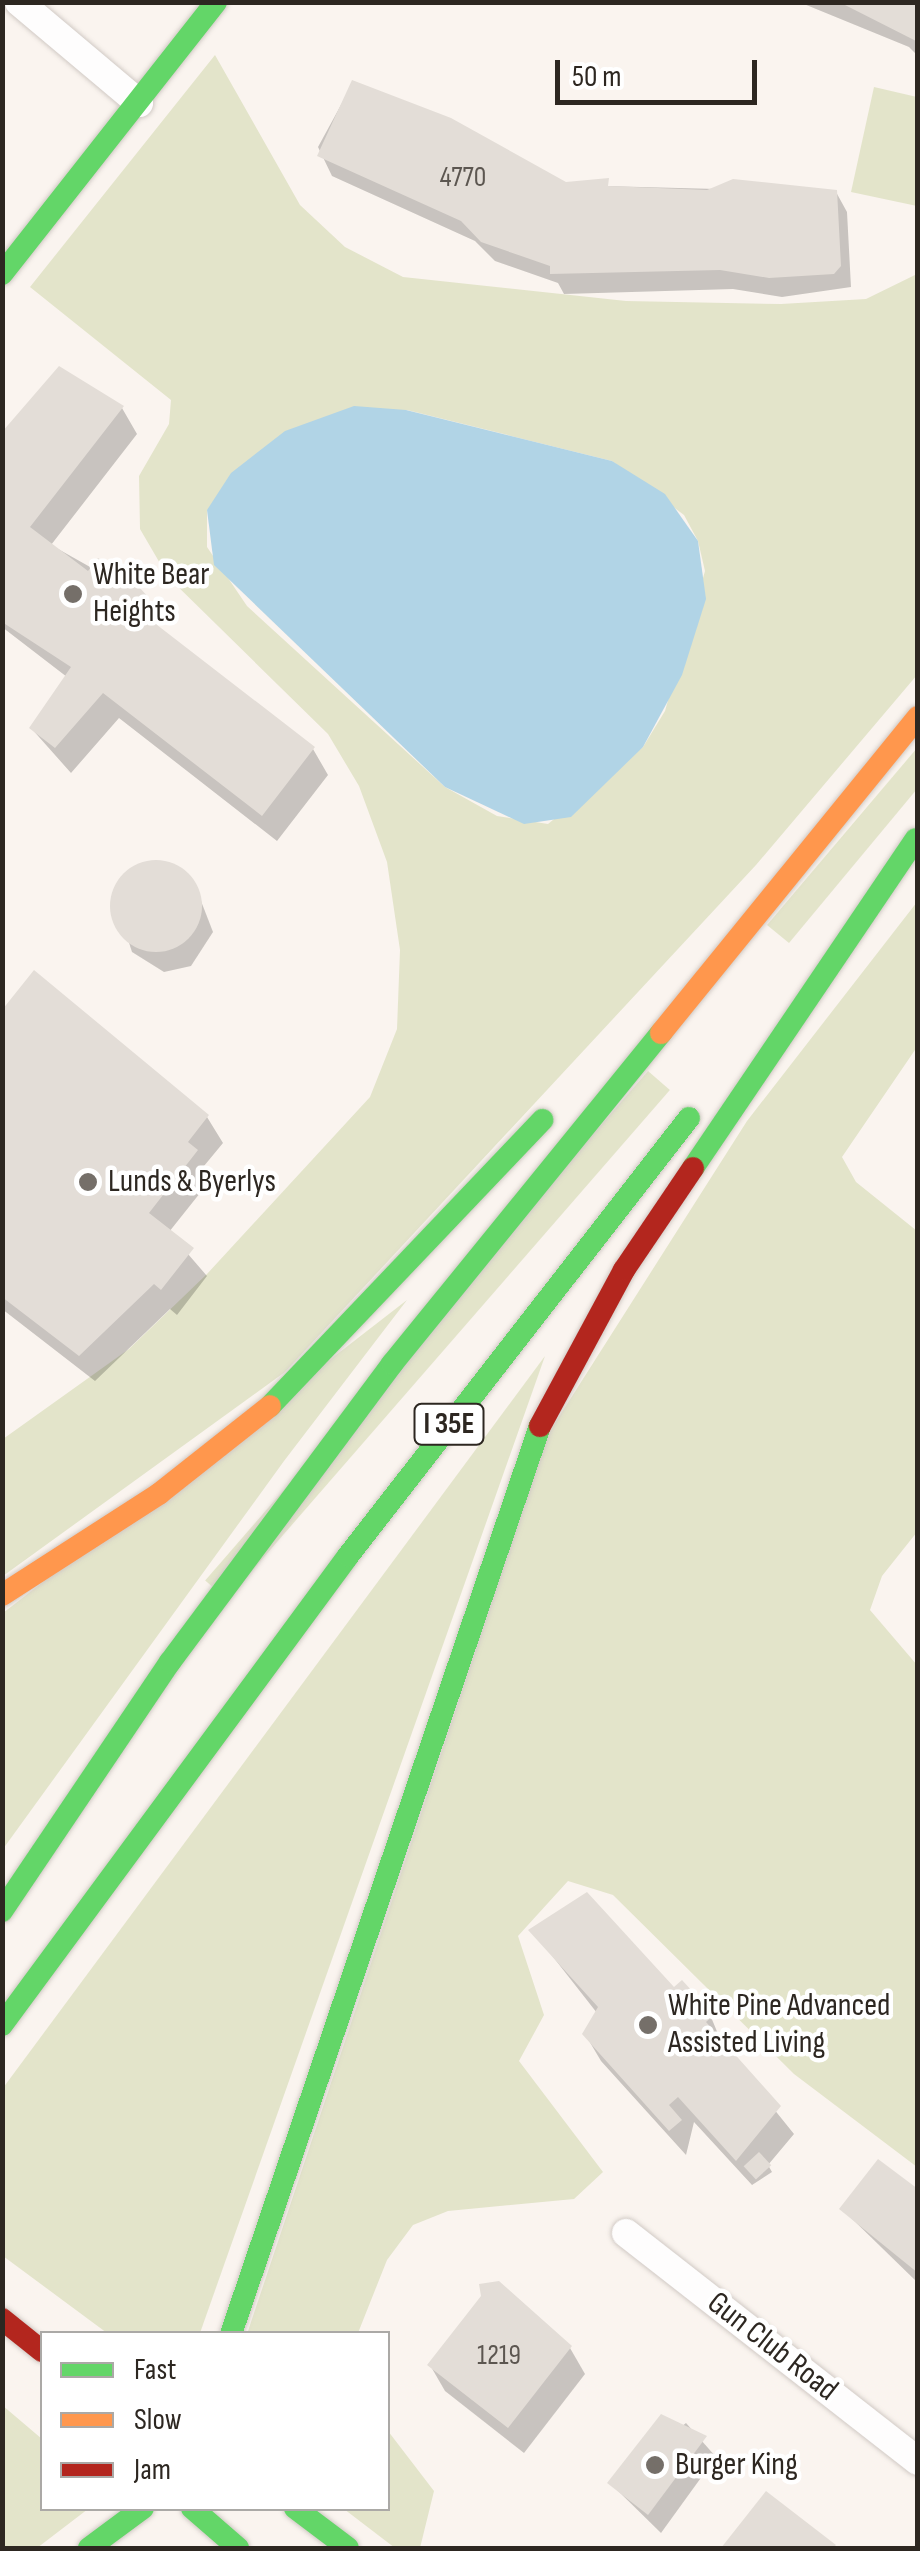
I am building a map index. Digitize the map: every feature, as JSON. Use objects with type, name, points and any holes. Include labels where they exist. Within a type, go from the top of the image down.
[{"type":"main road","points":[[2,274],[216,2]]},
{"type":"main road","name":"I 35E","points":[[2,1911],[170,1662],[381,1379],[918,717]]},
{"type":"main road","points":[[643,1010],[856,789]]},
{"type":"main road","points":[[725,1073],[917,838]]},
{"type":"main road","points":[[232,2331],[543,1417],[638,1248],[917,838]]},
{"type":"main road","points":[[2,1595],[160,1493],[278,1400],[565,1094]]},
{"type":"main road","name":"I 35E","points":[[2,2026],[348,1556],[702,1102]]},
{"type":"main road","points":[[2,2320],[40,2349]]},
{"type":"main road","points":[[88,2548],[140,2511]]},
{"type":"main road","points":[[195,2511],[238,2548]]},
{"type":"main road","points":[[300,2511],[348,2548]]},
{"type":"street","points":[[18,2],[139,103]]},
{"type":"street","name":"Gun Club Road","points":[[626,2233],[918,2461]]},
{"type":"green space","points":[[215,55],[300,205],[345,247],[403,277],[626,301],[781,304],[866,299],[917,274],[917,675],[756,865],[285,1372],[3,1576],[3,1439],[129,1349],[207,1274],[370,1097],[397,1029],[400,950],[387,862],[359,786],[328,734],[168,577],[140,529],[139,476],[169,424],[171,400],[30,287]],"holes":[[[407,410],[612,461],[684,515],[698,541],[705,571],[665,711],[643,747],[548,824],[497,816],[445,787],[247,606],[207,547],[207,510]]]},
{"type":"green space","points":[[874,87],[917,97],[917,206],[851,192]]},
{"type":"green space","points":[[917,748],[917,789],[789,943],[767,925]]},
{"type":"green space","points":[[917,902],[917,1047],[842,1157],[856,1182],[917,1231],[917,1532],[882,1576],[870,1610],[917,1665],[917,2167],[794,2074],[613,1895],[568,1881],[518,1936],[544,2015],[519,2061],[603,2172],[574,2199],[448,2211],[413,2225],[387,2260],[359,2331],[248,2331],[548,1434],[747,1121]]},
{"type":"green space","points":[[648,1071],[670,1090],[227,1599],[205,1580]]},
{"type":"green space","points":[[407,1300],[284,1461],[3,1849],[3,1613]]},
{"type":"green space","points":[[545,1356],[201,2331],[104,2331],[3,2256],[3,2088]]},
{"type":"green space","points":[[2,2405],[40,2437],[40,2511],[85,2511],[37,2548],[3,2548]]},
{"type":"green space","points":[[390,2434],[434,2491],[420,2548],[395,2548],[347,2511],[390,2511]]},
{"type":"water","points":[[354,406],[406,410],[612,461],[665,494],[698,541],[706,599],[682,675],[643,747],[571,817],[524,824],[445,787],[214,565],[207,510],[231,473],[285,431]]},
{"type":"building","points":[[824,2],[918,2],[918,42],[845,5]]},
{"type":"building","points":[[352,80],[451,118],[566,182],[609,178],[608,186],[707,190],[733,179],[837,190],[841,266],[834,274],[769,278],[720,270],[550,274],[550,266],[481,242],[461,221],[317,156]]},
{"type":"building","name":"White Bear Heights","points":[[59,366],[124,406],[30,527],[88,571],[98,558],[140,588],[149,598],[139,611],[315,747],[262,816],[103,693],[55,748],[29,728],[71,667],[2,622],[2,432]]},
{"type":"building","points":[[156,860],[174,863],[189,873],[199,888],[199,924],[189,939],[174,949],[156,952],[138,949],[123,939],[113,924],[110,906],[113,888],[123,873],[138,863]]},
{"type":"building","name":"Lunds & Byerlys","points":[[34,970],[209,1115],[188,1142],[198,1150],[149,1213],[194,1248],[161,1290],[154,1284],[79,1356],[2,1297],[2,1010]]},
{"type":"building","name":"White Pine Advanced Assisted Living","points":[[587,1892],[674,1987],[682,1980],[714,2015],[706,2022],[781,2106],[736,2161],[678,2097],[669,2105],[682,2120],[669,2131],[582,2034],[598,2007],[528,1930]]},
{"type":"building","points":[[759,2152],[771,2165],[756,2179],[744,2166]]},
{"type":"building","points":[[878,2159],[918,2189],[918,2273],[839,2209]]},
{"type":"building","points":[[499,2281],[572,2346],[508,2428],[427,2365],[481,2296],[479,2284]]},
{"type":"building","name":"Burger King","points":[[661,2414],[707,2436],[648,2515],[607,2483]]},
{"type":"building","points":[[766,2491],[836,2545],[721,2548]]},
{"type":"traffic: fast","points":[[2,274],[216,2]]},
{"type":"traffic: fast","points":[[693,1168],[916,839]]},
{"type":"traffic: fast","points":[[2,1911],[170,1662],[392,1364],[661,1033]]},
{"type":"traffic: fast","points":[[2,2025],[348,1556],[689,1118]]},
{"type":"traffic: fast","points":[[270,1406],[542,1120]]},
{"type":"traffic: fast","points":[[232,2331],[540,1426]]},
{"type":"traffic: fast","points":[[89,2548],[139,2511]]},
{"type":"traffic: fast","points":[[195,2511],[238,2548]]},
{"type":"traffic: fast","points":[[299,2511],[348,2548]]},
{"type":"traffic: slow","points":[[661,1033],[918,717]]},
{"type":"traffic: slow","points":[[2,1595],[160,1493],[270,1406]]},
{"type":"traffic: jam","points":[[540,1426],[624,1270],[693,1168]]},
{"type":"traffic: jam","points":[[2,2319],[40,2349]]},
{"type":"place","name":"White Bear Heights","points":[[73,594]]},
{"type":"place","name":"Lunds & Byerlys","points":[[88,1182]]},
{"type":"place","name":"White Pine Advanced Assisted Living","points":[[648,2025]]},
{"type":"place","name":"Burger King","points":[[655,2465]]}]
